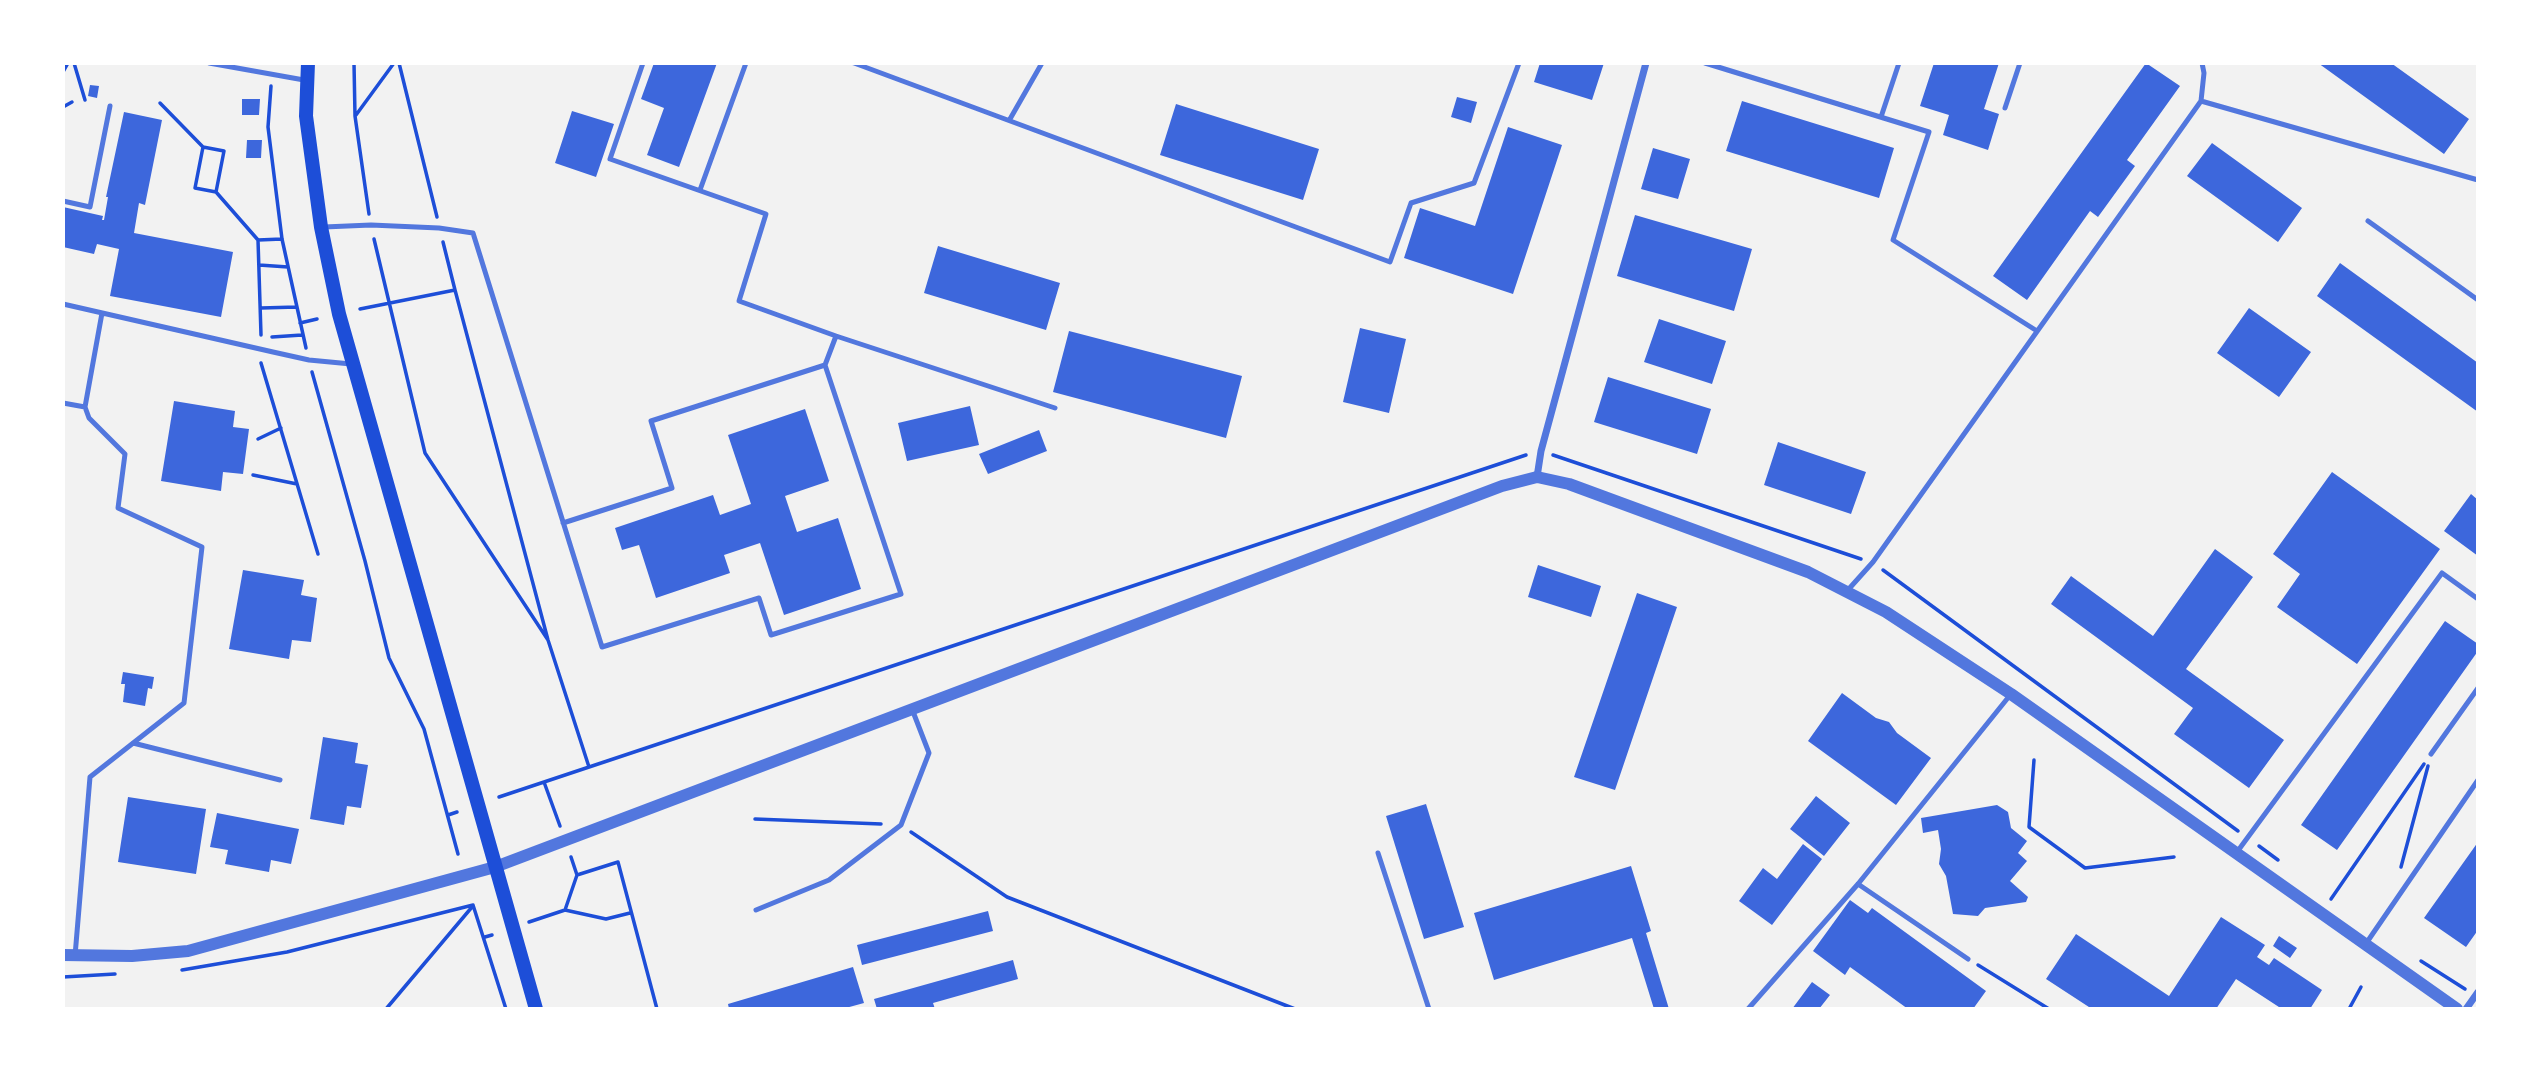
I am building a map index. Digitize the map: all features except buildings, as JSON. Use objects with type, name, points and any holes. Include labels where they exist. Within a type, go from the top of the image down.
[{"type":"main road","points":[[309,63],[306,117],[321,227],[339,314],[536,1009]]},
{"type":"street","points":[[1537,477],[1541,451],[1646,63]]},
{"type":"street","points":[[69,955],[132,956],[188,951],[495,867],[1502,486],[1537,477],[1569,484],[1795,567],[1886,612],[2011,694],[2457,1009]]},
{"type":"street","points":[[2466,1009],[2478,992]]},
{"type":"lane","points":[[212,63],[307,81]]},
{"type":"lane","points":[[643,63],[610,159],[766,214],[739,301],[1055,408]]},
{"type":"lane","points":[[700,190],[747,63]]},
{"type":"lane","points":[[854,63],[1390,262],[1411,203],[1474,183],[1519,63]]},
{"type":"lane","points":[[1010,120],[1042,63]]},
{"type":"lane","points":[[1705,63],[1929,132],[1893,240],[2037,331]]},
{"type":"lane","points":[[1881,117],[1899,63]]},
{"type":"lane","points":[[2006,108],[2020,63]]},
{"type":"lane","points":[[1847,591],[1873,562],[2201,101],[2204,73],[2202,63]]},
{"type":"lane","points":[[2201,101],[2478,180]]},
{"type":"lane","points":[[63,201],[90,207],[110,106]]},
{"type":"lane","points":[[2368,221],[2478,300]]},
{"type":"lane","points":[[321,227],[371,225],[439,228],[473,233],[603,647],[759,597],[771,635],[901,594],[825,366],[836,336]]},
{"type":"lane","points":[[63,304],[309,360],[354,364]]},
{"type":"lane","points":[[69,955],[90,777],[184,703],[202,547],[118,508],[125,454],[89,418],[85,407],[102,313]]},
{"type":"lane","points":[[563,523],[672,488],[651,421],[825,366]]},
{"type":"lane","points":[[63,403],[85,407]]},
{"type":"lane","points":[[2235,854],[2442,573],[2478,599]]},
{"type":"lane","points":[[2431,754],[2478,688]]},
{"type":"lane","points":[[1748,1009],[1858,884],[2011,694]]},
{"type":"lane","points":[[756,910],[829,880],[901,825],[929,753],[912,709]]},
{"type":"lane","points":[[133,743],[280,779]]},
{"type":"lane","points":[[2365,945],[2478,780]]},
{"type":"lane","points":[[1378,853],[1429,1009]]},
{"type":"lane","points":[[1858,884],[1966,958]]},
{"type":"path","points":[[63,72],[68,63]]},
{"type":"path","points":[[74,63],[85,100]]},
{"type":"path","points":[[354,63],[355,116],[371,225],[425,453],[548,640]]},
{"type":"path","points":[[355,116],[396,63]]},
{"type":"path","points":[[396,63],[548,640],[589,767]]},
{"type":"path","points":[[271,74],[268,127],[282,239],[300,323],[389,658],[424,729],[458,854]]},
{"type":"path","points":[[63,107],[72,102]]},
{"type":"path","points":[[160,103],[203,147],[224,151],[216,192]]},
{"type":"path","points":[[203,147],[195,188],[216,192],[258,240],[261,335]]},
{"type":"path","points":[[258,240],[282,239]]},
{"type":"path","points":[[259,265],[288,267]]},
{"type":"path","points":[[360,309],[455,290]]},
{"type":"path","points":[[261,308],[297,307]]},
{"type":"path","points":[[300,323],[317,319]]},
{"type":"path","points":[[257,349],[318,554]]},
{"type":"path","points":[[258,439],[281,428]]},
{"type":"path","points":[[499,797],[1541,451],[1873,562],[2248,838]]},
{"type":"path","points":[[253,475],[297,484]]},
{"type":"path","points":[[2401,869],[2431,754]]},
{"type":"path","points":[[2330,898],[2431,754]]},
{"type":"path","points":[[2034,760],[2029,827],[2085,868],[2174,857]]},
{"type":"path","points":[[448,815],[457,811]]},
{"type":"path","points":[[755,819],[901,825],[1007,897],[1295,1009]]},
{"type":"path","points":[[565,910],[577,875],[618,862],[657,1009]]},
{"type":"path","points":[[473,905],[506,1009]]},
{"type":"path","points":[[174,971],[287,952],[473,905]]},
{"type":"path","points":[[386,1009],[473,905]]},
{"type":"path","points":[[527,923],[565,910],[606,919],[631,913]]},
{"type":"path","points":[[485,937],[492,935]]},
{"type":"path","points":[[1966,958],[2049,1009]]},
{"type":"path","points":[[63,977],[118,974]]},
{"type":"path","points":[[2349,1009],[2361,987]]}]
